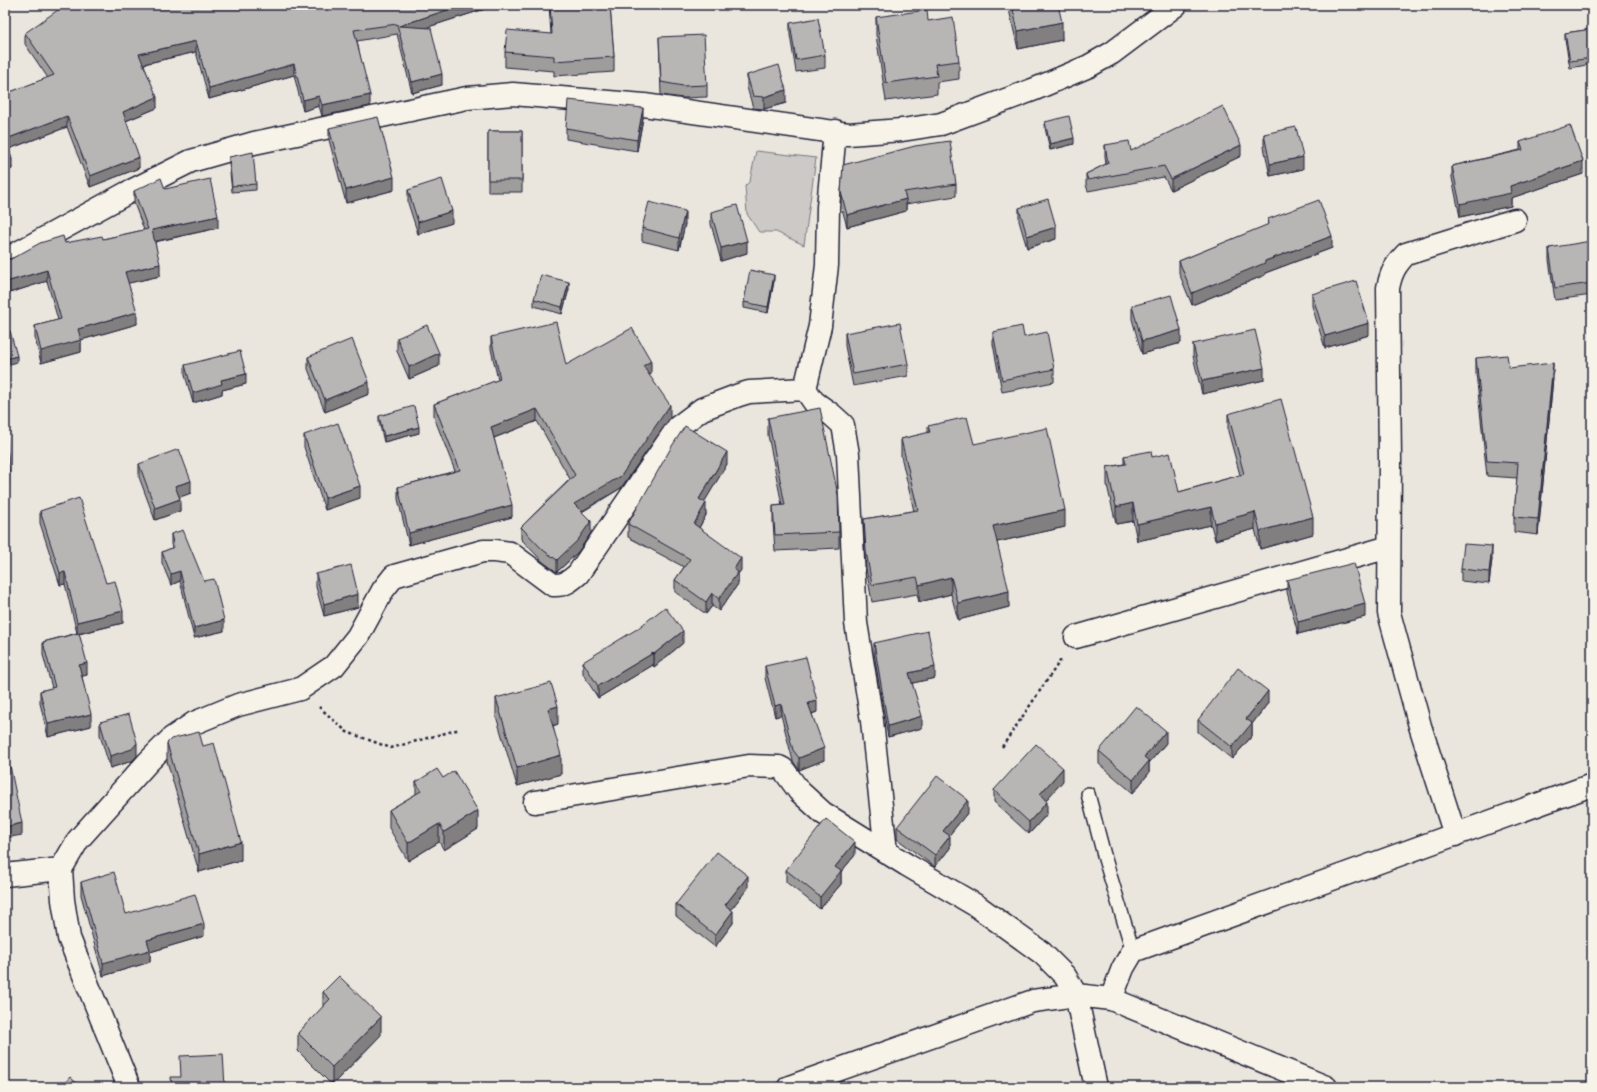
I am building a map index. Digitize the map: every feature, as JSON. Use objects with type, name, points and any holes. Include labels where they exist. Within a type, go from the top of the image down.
[{"type":"street","points":[[5,260],[127,193],[191,161],[254,143],[467,98],[513,94],[628,104],[835,131],[848,134],[902,130],[941,124],[1035,89],[1100,60],[1176,5]]},
{"type":"street","points":[[835,131],[828,207],[827,265],[820,326],[806,390],[814,402],[832,415],[845,430],[848,454],[856,623],[873,728],[886,852]]},
{"type":"street","points":[[1455,835],[1420,726],[1389,612],[1390,460],[1388,288],[1396,264],[1406,254],[1515,220]]},
{"type":"street","points":[[129,1087],[69,938],[63,900],[61,869],[78,840],[148,762],[172,738],[194,723],[238,705],[300,689],[334,666],[358,636],[383,590],[394,576],[475,553],[489,551],[510,553],[553,585],[565,584],[578,574],[678,427],[702,409],[749,392],[806,390]]},
{"type":"street","points":[[1076,637],[1389,547]]},
{"type":"street","points":[[535,802],[750,766],[775,766],[783,769],[799,791],[823,813],[977,906],[1042,953],[1065,976],[1076,995],[1096,1087]]},
{"type":"street","points":[[1111,999],[1123,968],[1133,951],[1592,785]]},
{"type":"street","points":[[5,875],[61,869]]},
{"type":"street","points":[[789,1087],[1033,1001],[1076,995],[1111,999],[1326,1087]]},
{"type":"lane","points":[[1088,794],[1105,859],[1133,951]]},
{"type":"path","points":[[1002,747],[1076,637]]},
{"type":"path","points":[[300,689],[347,732],[391,748],[460,729]]},
{"type":"shaded area","points":[[756,151],[816,158],[804,245],[776,232],[759,232],[747,214],[745,186],[750,181]]},
{"type":"building","points":[[65,5],[197,5],[197,7],[205,5],[462,5],[399,26],[431,28],[442,74],[412,82],[397,24],[354,30],[370,95],[322,105],[319,96],[303,100],[294,64],[209,88],[196,41],[139,54],[157,97],[123,112],[139,157],[90,176],[67,116],[6,139],[12,159],[5,161],[5,94],[54,75],[25,33]]},
{"type":"building","points":[[550,5],[610,5],[614,57],[554,61],[554,56],[505,52],[507,30],[552,34]]},
{"type":"building","points":[[1012,5],[1058,5],[1062,22],[1018,31]]},
{"type":"building","points":[[927,10],[928,21],[953,17],[959,61],[935,64],[937,76],[886,83],[876,17]]},
{"type":"building","points":[[818,18],[825,55],[796,60],[790,23]]},
{"type":"building","points":[[1592,29],[1592,58],[1570,61],[1565,33]]},
{"type":"building","points":[[704,35],[707,85],[683,86],[661,82],[659,37]]},
{"type":"building","points":[[779,65],[786,90],[764,97],[753,96],[747,75]]},
{"type":"building","points":[[568,100],[643,108],[637,140],[566,128]]},
{"type":"building","points":[[1223,106],[1241,145],[1171,179],[1164,166],[1088,180],[1086,174],[1108,163],[1105,145],[1129,141],[1131,151]]},
{"type":"building","points":[[1069,116],[1074,138],[1050,144],[1045,122]]},
{"type":"building","points":[[378,117],[394,177],[346,190],[329,128]]},
{"type":"building","points":[[1570,125],[1583,161],[1510,186],[1511,193],[1460,204],[1452,166],[1523,150],[1520,142]]},
{"type":"building","points":[[1296,127],[1303,157],[1270,164],[1264,134]]},
{"type":"building","points":[[488,131],[522,131],[522,180],[488,180]]},
{"type":"building","points":[[950,141],[956,184],[904,192],[906,199],[847,215],[841,192],[843,165],[915,146]]},
{"type":"building","points":[[253,152],[256,184],[232,186],[229,157]]},
{"type":"building","points":[[161,178],[165,189],[210,179],[218,216],[152,230],[160,264],[125,272],[137,312],[78,329],[81,340],[41,351],[35,326],[61,319],[47,270],[6,282],[5,260],[11,259],[40,243],[63,236],[65,243],[102,236],[103,239],[148,229],[134,191]]},
{"type":"building","points":[[442,179],[452,211],[418,222],[408,190]]},
{"type":"building","points":[[1048,199],[1056,227],[1027,236],[1019,208]]},
{"type":"building","points":[[1319,200],[1332,236],[1265,261],[1265,263],[1192,293],[1179,261],[1269,224],[1268,219]]},
{"type":"building","points":[[649,202],[685,211],[679,238],[642,228]]},
{"type":"building","points":[[737,205],[747,241],[721,248],[711,212]]},
{"type":"building","points":[[1591,241],[1592,283],[1555,288],[1549,248]]},
{"type":"building","points":[[750,270],[774,275],[768,307],[744,302]]},
{"type":"building","points":[[541,275],[569,282],[562,307],[534,299]]},
{"type":"building","points":[[1356,281],[1369,323],[1325,336],[1312,294]]},
{"type":"building","points":[[1171,295],[1181,330],[1142,341],[1132,306]]},
{"type":"building","points":[[556,322],[566,365],[632,328],[651,361],[643,366],[670,405],[621,476],[574,504],[591,521],[578,540],[557,560],[543,550],[521,527],[575,475],[537,409],[491,427],[512,505],[409,533],[398,487],[460,470],[434,404],[500,379],[491,337]]},
{"type":"building","points":[[900,323],[908,364],[853,374],[845,333]]},
{"type":"building","points":[[427,325],[439,353],[409,367],[397,338]]},
{"type":"building","points":[[1022,326],[1024,337],[1047,332],[1054,369],[1002,380],[993,332]]},
{"type":"building","points":[[1255,330],[1264,368],[1202,381],[1193,344]]},
{"type":"building","points":[[10,331],[17,356],[5,359],[5,333]]},
{"type":"building","points":[[352,339],[369,382],[325,400],[308,357]]},
{"type":"building","points":[[240,351],[246,374],[221,380],[222,384],[193,393],[185,365]]},
{"type":"building","points":[[1507,355],[1509,368],[1553,363],[1538,519],[1514,517],[1518,463],[1487,461],[1476,358]]},
{"type":"building","points":[[1281,399],[1313,517],[1260,531],[1255,512],[1215,523],[1211,507],[1137,524],[1133,503],[1116,507],[1107,467],[1126,464],[1124,456],[1151,451],[1152,457],[1170,453],[1179,492],[1244,474],[1228,414]]},
{"type":"building","points":[[414,406],[419,427],[384,436],[379,416]]},
{"type":"building","points":[[820,408],[838,495],[839,532],[775,535],[773,506],[785,505],[768,418]]},
{"type":"building","points":[[5,414],[9,472],[5,473]]},
{"type":"building","points":[[967,417],[974,444],[1047,428],[1065,510],[993,526],[1009,591],[958,603],[951,577],[919,585],[917,577],[872,585],[866,551],[864,519],[918,510],[901,439],[930,432],[928,426]]},
{"type":"building","points":[[338,423],[360,486],[325,498],[304,435]]},
{"type":"building","points":[[685,426],[727,452],[699,499],[706,503],[694,524],[741,558],[734,569],[738,572],[719,599],[712,593],[706,602],[675,580],[690,559],[628,524]]},
{"type":"building","points":[[179,449],[191,481],[175,486],[180,499],[155,508],[139,464]]},
{"type":"building","points":[[79,498],[106,583],[115,581],[123,611],[77,622],[65,572],[60,573],[40,511]]},
{"type":"building","points":[[183,530],[204,581],[214,579],[224,620],[194,628],[180,571],[171,574],[162,552],[174,547],[171,534]]},
{"type":"building","points":[[1464,544],[1492,546],[1489,572],[1461,569]]},
{"type":"building","points":[[1354,563],[1365,604],[1298,622],[1287,580]]},
{"type":"building","points":[[351,565],[358,594],[324,604],[316,574]]},
{"type":"building","points":[[665,607],[683,631],[654,654],[653,653],[598,686],[583,662],[637,629]]},
{"type":"building","points":[[928,631],[935,667],[909,673],[922,716],[888,726],[874,643]]},
{"type":"building","points":[[79,633],[87,663],[79,665],[91,714],[48,724],[40,691],[55,687],[43,642]]},
{"type":"building","points":[[806,657],[817,701],[808,703],[824,748],[799,758],[793,750],[781,704],[775,706],[765,666]]},
{"type":"building","points":[[1238,668],[1268,691],[1246,719],[1252,723],[1232,747],[1198,720]]},
{"type":"building","points":[[551,683],[558,706],[548,709],[561,755],[517,768],[496,698]]},
{"type":"building","points":[[1136,706],[1166,731],[1144,757],[1149,761],[1133,780],[1099,751]]},
{"type":"building","points":[[129,714],[137,743],[132,749],[110,756],[100,722]]},
{"type":"building","points":[[199,732],[203,746],[214,743],[241,842],[199,854],[167,743],[171,739]]},
{"type":"building","points":[[1036,744],[1063,768],[1040,794],[1047,802],[1029,822],[994,790]]},
{"type":"building","points":[[10,766],[22,823],[5,827],[5,767]]},
{"type":"building","points":[[437,769],[443,778],[454,771],[478,811],[444,832],[439,824],[408,843],[389,810],[421,791],[416,782]]},
{"type":"building","points":[[937,776],[968,800],[943,831],[950,836],[935,855],[897,827]]},
{"type":"building","points":[[826,819],[855,842],[835,867],[841,871],[820,897],[786,870]]},
{"type":"building","points":[[717,852],[748,876],[725,905],[733,911],[715,935],[676,904]]},
{"type":"building","points":[[114,872],[126,914],[195,894],[204,924],[147,940],[150,950],[103,963],[81,882]]},
{"type":"building","points":[[339,976],[381,1017],[332,1067],[298,1033],[330,999],[323,992]]},
{"type":"building","points":[[223,1054],[225,1087],[172,1087],[171,1077],[181,1077],[180,1056]]},
{"type":"building","points":[[70,1077],[81,1087],[61,1087]]}]
